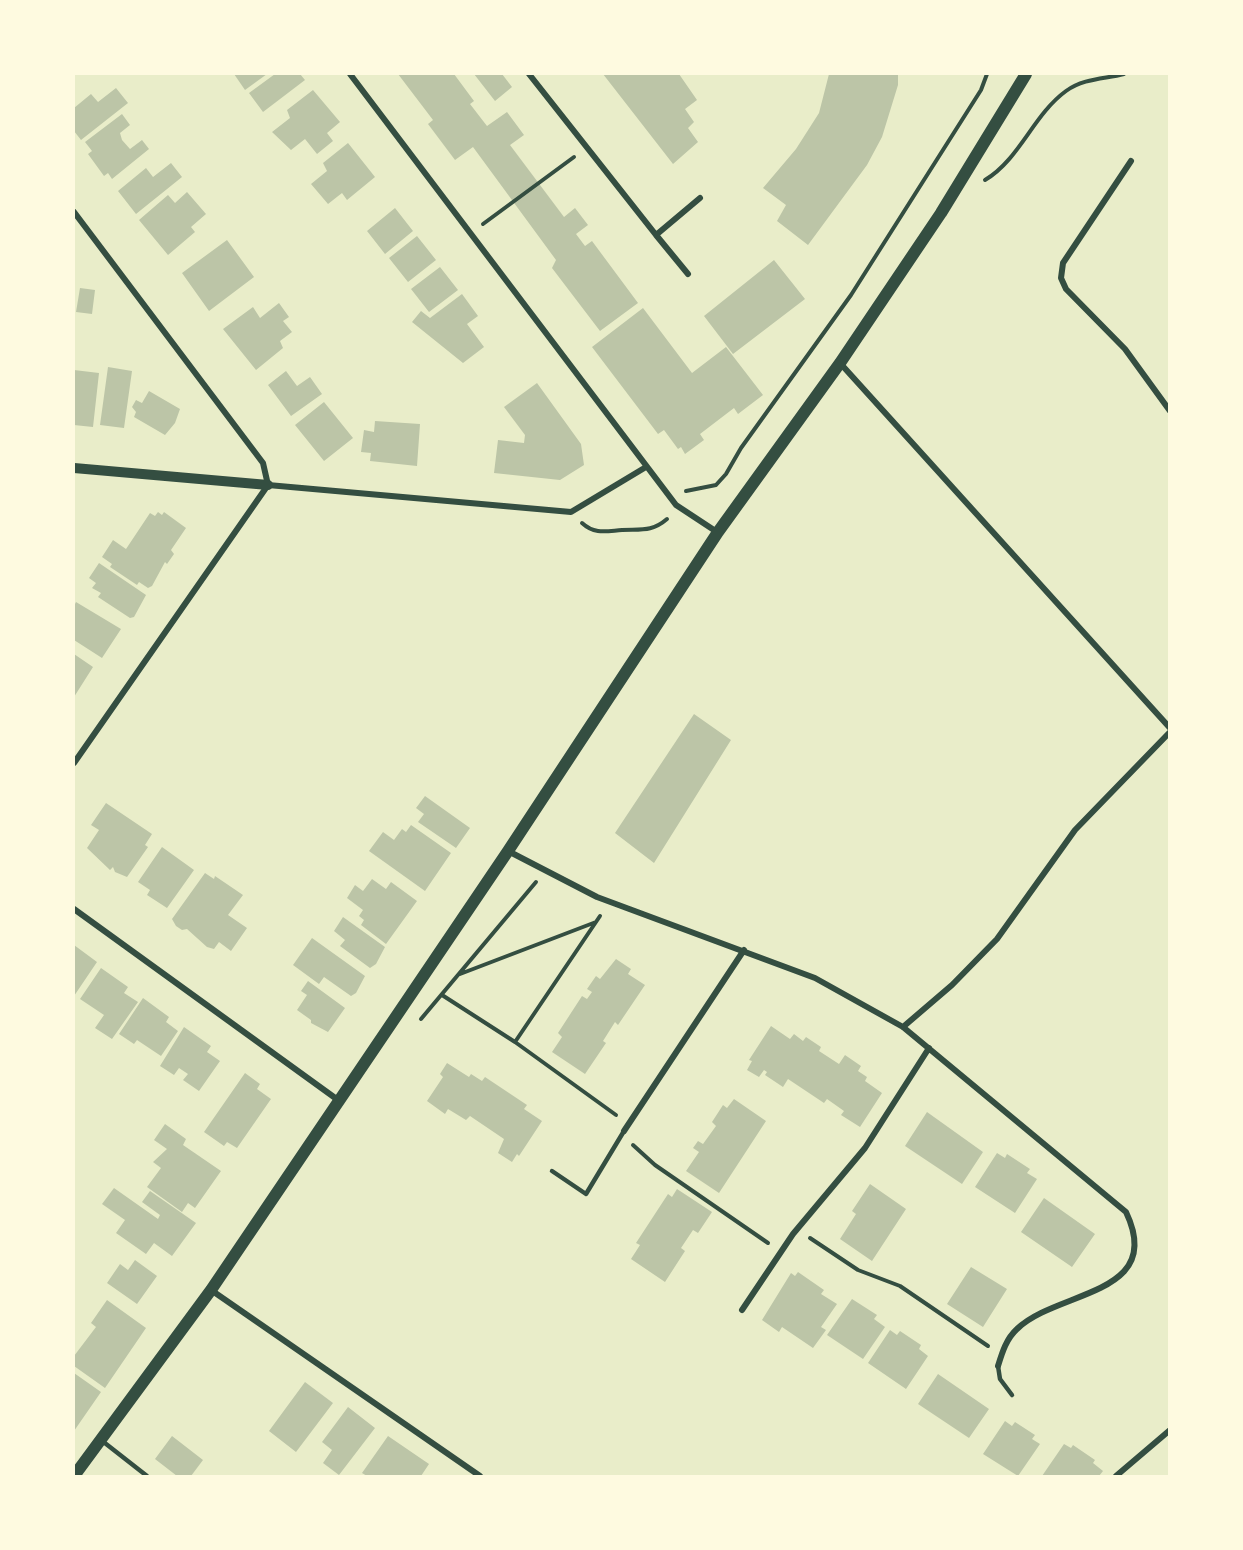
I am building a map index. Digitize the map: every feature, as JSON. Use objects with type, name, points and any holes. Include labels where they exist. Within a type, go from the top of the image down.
[{"type":"main road","points":[[74,1476],[211,1290],[508,851],[718,532],[840,363],[961,180],[1026,74]]},
{"type":"street","points":[[350,74],[676,505],[718,532]]},
{"type":"street","points":[[529,74],[688,274]]},
{"type":"street","points":[[1131,160],[1063,263],[1062,278],[1066,289],[1125,349],[1170,411]]},
{"type":"street","points":[[656,235],[700,198]]},
{"type":"street","points":[[74,212],[263,463],[268,485],[74,763]]},
{"type":"street","points":[[840,363],[1170,730],[1075,830],[998,939],[952,985],[903,1027]]},
{"type":"street","points":[[74,468],[571,512],[646,466]]},
{"type":"street","points":[[508,851],[597,897],[815,978],[903,1027],[1126,1212],[1133,1227],[1134,1256],[1127,1269],[1102,1286],[1038,1316],[1017,1329],[1001,1354],[998,1366]]},
{"type":"street","points":[[74,909],[338,1100]]},
{"type":"street","points":[[623,1133],[744,950]]},
{"type":"street","points":[[742,1310],[798,1228],[865,1148],[929,1048]]},
{"type":"street","points":[[211,1290],[480,1476]]},
{"type":"street","points":[[1116,1476],[1170,1430]]},
{"type":"lane","points":[[552,1172],[586,1194],[623,1133]]},
{"type":"lane","points":[[998,1366],[999,1379],[1012,1395]]},
{"type":"lane","points":[[101,1440],[147,1476]]},
{"type":"path","points":[[571,512],[585,526],[601,533],[623,530],[642,531],[657,527],[676,505],[683,491],[716,485],[851,295],[981,90],[987,74]]},
{"type":"path","points":[[961,180],[982,182],[998,172],[1044,113],[1067,90],[1093,78],[1124,74]]},
{"type":"path","points":[[470,234],[586,148]]},
{"type":"path","points":[[392,1021],[409,1034],[531,889],[544,869]]},
{"type":"path","points":[[459,974],[597,921]]},
{"type":"path","points":[[515,1042],[591,928]]},
{"type":"path","points":[[442,994],[515,1042],[628,1124]]},
{"type":"path","points":[[623,1133],[655,1165],[781,1253]]},
{"type":"path","points":[[798,1228],[822,1247],[858,1270],[900,1286],[1001,1354]]},
{"type":"building","points":[[234,74],[267,74],[245,90]]},
{"type":"building","points":[[275,74],[300,74],[305,80],[263,112],[249,93]]},
{"type":"building","points":[[398,74],[454,74],[474,101],[470,104],[487,126],[507,112],[524,135],[510,145],[564,217],[575,208],[588,225],[576,234],[585,246],[592,241],[638,303],[600,331],[552,268],[556,260],[473,147],[455,160],[428,124],[433,120]]},
{"type":"building","points":[[474,74],[502,74],[512,87],[495,101]]},
{"type":"building","points":[[603,74],[679,74],[697,100],[685,109],[694,122],[688,128],[698,142],[673,164]]},
{"type":"building","points":[[829,74],[898,74],[898,85],[882,137],[867,165],[808,245],[777,221],[786,205],[763,188],[796,149],[819,113]]},
{"type":"building","points":[[116,88],[128,103],[81,140],[74,131],[74,108],[91,94],[98,102]]},
{"type":"building","points":[[313,90],[340,122],[327,133],[333,141],[317,154],[305,139],[291,150],[272,132],[290,118],[287,110]]},
{"type":"building","points":[[122,114],[130,125],[120,133],[122,140],[130,149],[142,140],[149,149],[112,179],[108,173],[104,176],[88,154],[92,151],[85,142]]},
{"type":"building","points":[[348,143],[375,177],[347,200],[342,193],[328,204],[311,184],[327,171],[323,163]]},
{"type":"building","points":[[171,163],[182,177],[136,214],[118,191],[146,168],[153,177]]},
{"type":"building","points":[[187,192],[206,214],[191,227],[195,232],[168,255],[139,220],[168,195],[175,203]]},
{"type":"building","points":[[395,208],[413,231],[385,254],[367,231]]},
{"type":"building","points":[[417,236],[436,260],[408,282],[389,258]]},
{"type":"building","points":[[227,240],[254,277],[209,311],[182,273]]},
{"type":"building","points":[[774,260],[805,299],[733,354],[704,316]]},
{"type":"building","points":[[440,267],[458,290],[429,312],[411,289]]},
{"type":"building","points":[[80,288],[95,290],[92,314],[76,312]]},
{"type":"building","points":[[462,294],[478,316],[467,324],[484,347],[463,363],[412,322],[421,311],[430,318]]},
{"type":"building","points":[[279,303],[289,317],[283,321],[292,332],[280,341],[283,348],[256,370],[223,329],[253,307],[260,318]]},
{"type":"building","points":[[643,308],[692,373],[726,347],[763,395],[738,414],[734,408],[700,434],[704,440],[685,454],[681,447],[678,449],[664,430],[658,434],[592,347]]},
{"type":"building","points":[[108,367],[132,371],[124,428],[100,425]]},
{"type":"building","points":[[74,370],[99,373],[93,427],[74,425]]},
{"type":"building","points":[[286,371],[297,386],[310,377],[322,394],[291,416],[268,385]]},
{"type":"building","points":[[537,383],[581,444],[584,465],[560,480],[494,473],[498,440],[524,443],[525,435],[504,407]]},
{"type":"building","points":[[149,391],[180,409],[175,423],[165,435],[134,417],[136,412],[132,407],[136,400],[142,403]]},
{"type":"building","points":[[324,402],[353,438],[324,461],[295,425]]},
{"type":"building","points":[[375,421],[420,424],[417,466],[370,461],[371,453],[361,452],[364,430],[374,432]]},
{"type":"building","points":[[158,512],[162,515],[164,512],[186,528],[171,550],[174,554],[167,564],[165,562],[152,586],[148,588],[139,582],[137,585],[110,567],[112,564],[102,557],[113,540],[126,549],[150,513],[155,516]]},
{"type":"building","points":[[99,563],[146,595],[134,617],[130,618],[98,597],[101,593],[92,588],[96,583],[89,578]]},
{"type":"building","points":[[76,602],[121,629],[102,658],[74,640]]},
{"type":"building","points":[[74,654],[93,667],[74,697]]},
{"type":"building","points":[[694,714],[731,740],[654,863],[615,833]]},
{"type":"building","points":[[425,796],[470,828],[456,848],[418,822],[424,814],[416,808]]},
{"type":"building","points":[[106,803],[152,834],[145,845],[148,847],[127,877],[115,872],[113,867],[110,870],[87,848],[99,830],[91,825]]},
{"type":"building","points":[[411,825],[451,853],[425,891],[369,851],[383,832],[394,840],[402,829],[406,832]]},
{"type":"building","points":[[162,847],[194,870],[167,908],[147,895],[150,890],[138,882]]},
{"type":"building","points":[[205,873],[214,879],[215,876],[243,895],[228,915],[247,928],[231,951],[219,942],[214,949],[207,947],[187,929],[182,930],[176,926],[172,919]]},
{"type":"building","points":[[372,879],[386,889],[391,882],[417,901],[386,944],[361,925],[364,920],[359,916],[363,910],[347,898],[355,885],[363,891]]},
{"type":"building","points":[[343,917],[385,947],[376,964],[370,968],[340,946],[345,940],[334,931]]},
{"type":"building","points":[[312,938],[365,976],[356,993],[351,996],[324,977],[319,984],[293,965]]},
{"type":"building","points":[[74,945],[97,962],[74,996]]},
{"type":"building","points":[[616,959],[631,969],[628,974],[645,985],[618,1025],[615,1022],[603,1041],[606,1043],[585,1074],[552,1052],[562,1037],[558,1033],[582,996],[587,999],[592,992],[587,989],[596,976],[600,979]]},
{"type":"building","points":[[101,968],[128,987],[124,993],[138,1002],[112,1039],[95,1028],[104,1015],[80,999]]},
{"type":"building","points":[[308,981],[345,1008],[328,1032],[311,1023],[311,1020],[297,1010],[307,995],[301,991]]},
{"type":"building","points":[[143,998],[169,1017],[166,1022],[178,1031],[161,1056],[137,1040],[134,1044],[119,1034]]},
{"type":"building","points":[[771,1026],[790,1039],[794,1034],[803,1041],[806,1037],[821,1047],[819,1051],[839,1064],[845,1055],[861,1066],[858,1071],[867,1077],[865,1081],[882,1093],[860,1127],[841,1115],[844,1111],[827,1099],[824,1103],[788,1079],[783,1087],[765,1075],[767,1072],[764,1070],[759,1077],[747,1070],[752,1061],[749,1060]]},
{"type":"building","points":[[184,1027],[211,1046],[207,1052],[220,1061],[199,1091],[183,1080],[188,1074],[179,1068],[174,1075],[160,1066]]},
{"type":"building","points":[[447,1063],[469,1077],[471,1074],[482,1081],[485,1077],[527,1105],[524,1109],[542,1121],[519,1156],[517,1154],[512,1162],[498,1153],[504,1139],[470,1116],[466,1120],[448,1109],[445,1114],[427,1101],[443,1077],[440,1074]]},
{"type":"building","points":[[245,1073],[260,1084],[257,1089],[271,1099],[237,1148],[227,1142],[224,1146],[204,1132]]},
{"type":"building","points":[[734,1099],[766,1121],[719,1193],[686,1171],[699,1152],[693,1148],[698,1141],[703,1144],[716,1126],[712,1122],[723,1105],[727,1108]]},
{"type":"building","points":[[927,1112],[983,1152],[962,1184],[905,1146]]},
{"type":"building","points":[[165,1124],[186,1139],[183,1145],[221,1171],[195,1208],[188,1203],[182,1212],[147,1187],[161,1168],[153,1162],[167,1149],[154,1140]]},
{"type":"building","points":[[997,1153],[1005,1158],[1007,1154],[1030,1169],[1027,1173],[1037,1179],[1015,1213],[975,1187]]},
{"type":"building","points":[[870,1184],[906,1209],[872,1261],[840,1239],[856,1214],[852,1211]]},
{"type":"building","points":[[114,1188],[158,1219],[160,1215],[142,1202],[150,1191],[196,1223],[172,1256],[154,1243],[146,1254],[116,1233],[125,1220],[102,1204]]},
{"type":"building","points":[[677,1189],[712,1212],[698,1233],[693,1230],[681,1248],[685,1251],[665,1282],[631,1259],[640,1245],[636,1243],[668,1194],[672,1197]]},
{"type":"building","points":[[1044,1198],[1095,1234],[1072,1267],[1021,1232]]},
{"type":"building","points":[[135,1260],[157,1276],[137,1304],[107,1283],[120,1264],[128,1270]]},
{"type":"building","points":[[971,1267],[1007,1289],[983,1327],[947,1304]]},
{"type":"building","points":[[798,1272],[824,1290],[821,1294],[837,1304],[821,1327],[826,1330],[813,1348],[782,1327],[779,1332],[762,1320],[791,1273],[795,1276]]},
{"type":"building","points":[[852,1299],[877,1315],[874,1319],[885,1327],[863,1359],[827,1335]]},
{"type":"building","points":[[107,1300],[146,1328],[105,1388],[74,1366],[74,1356],[96,1327],[91,1323]]},
{"type":"building","points":[[890,1330],[897,1335],[900,1331],[921,1345],[919,1349],[928,1356],[906,1389],[868,1363]]},
{"type":"building","points":[[74,1373],[101,1392],[74,1431]]},
{"type":"building","points":[[938,1374],[989,1409],[969,1438],[918,1404]]},
{"type":"building","points":[[305,1382],[333,1403],[296,1452],[269,1431]]},
{"type":"building","points":[[348,1407],[375,1428],[339,1475],[323,1463],[332,1450],[322,1442]]},
{"type":"building","points":[[1005,1421],[1012,1426],[1015,1422],[1035,1435],[1032,1439],[1040,1444],[1018,1476],[983,1454]]},
{"type":"building","points":[[172,1436],[203,1460],[191,1476],[177,1476],[155,1459]]},
{"type":"building","points":[[388,1436],[429,1464],[421,1476],[367,1476],[362,1473]]},
{"type":"building","points":[[1064,1444],[1071,1448],[1073,1445],[1095,1460],[1093,1463],[1103,1471],[1099,1476],[1042,1476]]}]
